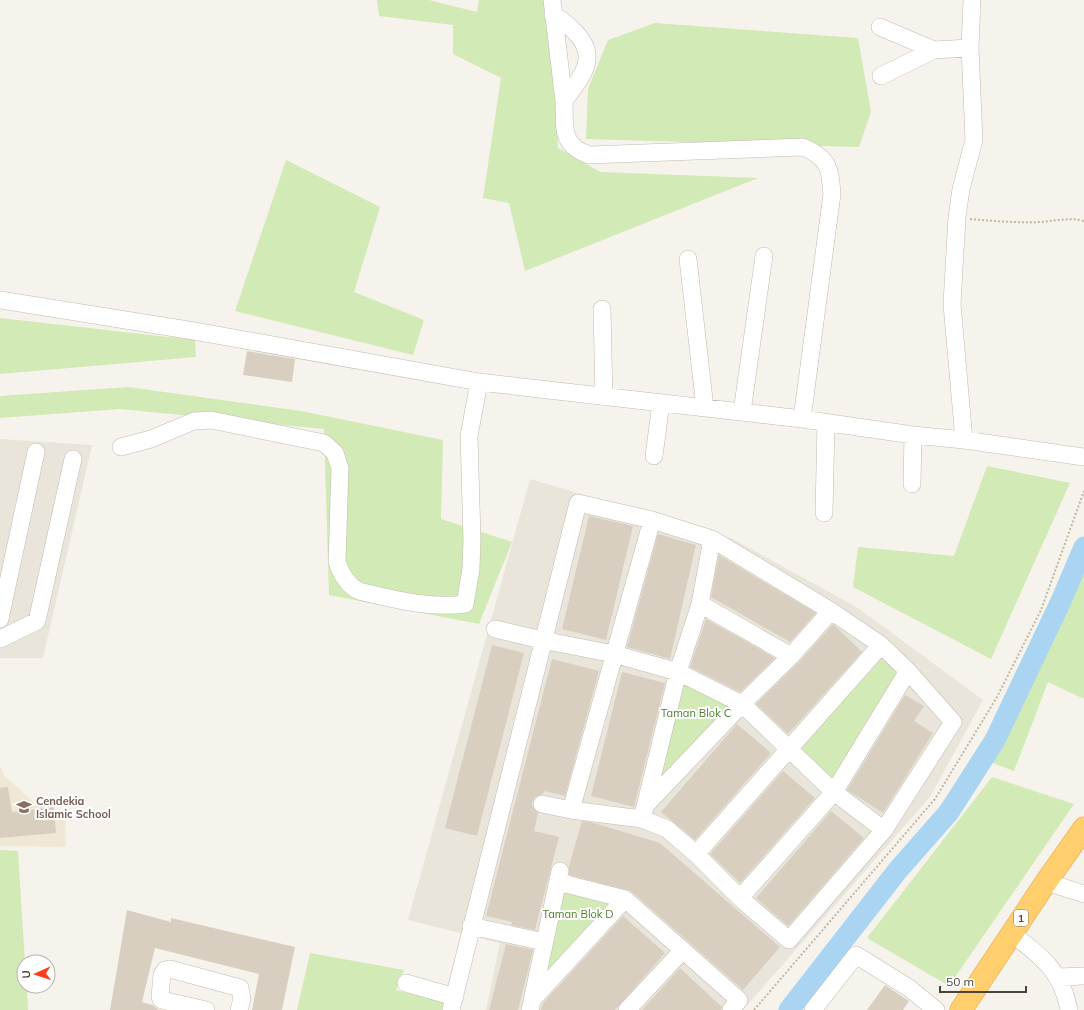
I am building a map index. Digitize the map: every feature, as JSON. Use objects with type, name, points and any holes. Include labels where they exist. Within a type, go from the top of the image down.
[{"type":"highway","name":"1","points":[[961,1010],[1011,933],[1084,828]]},
{"type":"street","points":[[562,0],[556,11],[564,101],[565,134],[575,151],[589,155],[803,147],[823,157],[828,166],[831,178],[832,194],[802,418]]},
{"type":"street","points":[[964,440],[952,304],[957,217],[961,189],[974,140],[970,48],[972,0]]},
{"type":"street","points":[[556,11],[584,44],[588,58],[586,67],[564,101]]},
{"type":"street","points":[[880,27],[934,50]]},
{"type":"street","points":[[905,38],[907,64]]},
{"type":"street","points":[[881,76],[934,50],[970,48]]},
{"type":"street","points":[[742,412],[764,256]]},
{"type":"street","points":[[688,259],[705,408]]},
{"type":"street","points":[[0,300],[178,328],[479,382],[802,418],[826,423],[1084,457]]},
{"type":"street","points":[[602,309],[604,396]]},
{"type":"street","points":[[121,447],[151,439],[194,421],[211,420],[324,443],[335,453],[340,468],[337,562],[342,576],[351,587],[366,593],[424,604],[450,606],[465,604],[471,570],[472,539],[469,436],[479,382]]},
{"type":"street","points":[[654,456],[661,403]]},
{"type":"street","points":[[824,513],[826,423]]},
{"type":"street","points":[[912,484],[913,435]]},
{"type":"street","points":[[0,618],[36,452]]},
{"type":"street","points":[[0,639],[37,622],[73,459]]},
{"type":"street","points":[[406,983],[453,1003],[470,926],[578,503],[652,520],[712,539],[831,611],[881,645],[908,671],[953,722],[884,830],[789,940],[740,898],[696,854],[667,829],[643,813],[571,810],[542,804]]},
{"type":"street","points":[[571,810],[652,520]]},
{"type":"street","points":[[643,813],[678,672],[700,604],[712,539]]},
{"type":"street","points":[[700,604],[791,656]]},
{"type":"street","points":[[643,813],[742,704],[791,656],[831,611]]},
{"type":"street","points":[[496,629],[542,640],[614,654],[678,672],[742,704],[834,792],[884,830]]},
{"type":"street","points":[[696,854],[881,645]]},
{"type":"street","points":[[740,898],[834,792],[908,671]]},
{"type":"street","points":[[531,1005],[559,876],[625,899],[739,1000],[731,1010]]},
{"type":"street","points":[[1046,882],[1084,894]]},
{"type":"street","points":[[531,1005],[625,899]]},
{"type":"street","points":[[470,926],[544,942]]},
{"type":"street","points":[[1011,933],[1047,961],[1059,977],[1067,997],[1069,1010]]},
{"type":"street","points":[[627,1010],[682,951]]},
{"type":"street","points":[[813,1010],[856,955],[908,988],[925,1007]]},
{"type":"street","points":[[206,1010],[185,1008],[162,1000],[160,997],[162,975],[165,970],[170,969],[240,988],[242,999],[239,1010]]},
{"type":"street","points":[[1059,977],[1084,976]]},
{"type":"path","points":[[957,217],[993,221],[1041,222],[1077,219],[1084,221]]},
{"type":"path","points":[[754,1010],[935,799],[997,697],[1041,610],[1084,491]]},
{"type":"shaded area","points":[[0,439],[92,445],[43,658],[0,658]]},
{"type":"shaded area","points":[[530,479],[733,539],[858,608],[983,700],[930,797],[743,1010],[486,1010],[500,943],[408,920]]},
{"type":"shaded area","name":"Cendekia Islamic School","points":[[0,766],[4,775],[31,800],[65,814],[66,847],[0,846]]},
{"type":"green space","points":[[377,0],[429,0],[477,12],[479,0],[552,0],[558,148],[600,172],[758,178],[525,271],[509,203],[483,198],[501,78],[453,54],[453,25],[379,16]]},
{"type":"green space","points":[[655,23],[858,38],[871,112],[859,147],[586,139],[588,89],[608,40]]},
{"type":"green space","points":[[286,160],[380,207],[354,292],[424,320],[413,355],[235,311]]},
{"type":"green space","points":[[0,318],[195,340],[196,357],[0,374]]},
{"type":"green space","points":[[128,387],[301,411],[443,440],[441,519],[512,542],[479,624],[329,595],[324,429],[120,409],[0,418],[0,396]]},
{"type":"green space","points":[[987,466],[1070,483],[991,659],[853,587],[858,547],[954,556]]},
{"type":"green space","points":[[1084,574],[1084,699],[1048,682],[1014,771],[990,762]]},
{"type":"green space","points":[[883,657],[898,676],[834,779],[799,748]]},
{"type":"green space","name":"Taman Blok C","points":[[683,681],[730,706],[655,788]]},
{"type":"green space","points":[[992,777],[1074,804],[949,986],[867,938]]},
{"type":"green space","points":[[0,850],[18,851],[24,954],[16,954],[16,994],[27,994],[28,1010],[0,1010]]},
{"type":"green space","name":"Taman Blok D","points":[[564,890],[615,903],[543,977]]},
{"type":"green space","points":[[310,953],[404,970],[396,990],[445,1003],[442,1010],[297,1010]]},
{"type":"building","points":[[247,351],[295,359],[292,382],[243,375]]},
{"type":"building","points":[[589,516],[633,526],[606,640],[562,629]]},
{"type":"building","points":[[658,534],[696,545],[670,659],[627,647]]},
{"type":"building","points":[[719,555],[816,613],[790,642],[711,597]]},
{"type":"building","points":[[706,619],[775,658],[740,692],[690,667]]},
{"type":"building","points":[[833,624],[862,652],[788,734],[756,704],[798,663]]},
{"type":"building","points":[[492,645],[524,653],[477,836],[445,828]]},
{"type":"building","points":[[552,659],[599,671],[565,796],[544,791],[543,794],[535,797],[532,802],[533,807],[538,813],[534,831],[559,837],[535,930],[511,925],[512,922],[486,916]]},
{"type":"building","points":[[622,672],[665,683],[634,807],[591,796]]},
{"type":"building","points":[[905,695],[924,706],[914,721],[933,733],[883,813],[847,790]]},
{"type":"building","points":[[737,724],[771,753],[695,840],[661,812]]},
{"type":"building","points":[[783,771],[815,798],[740,883],[710,854]]},
{"type":"building","name":"Cendekia Islamic School","points":[[8,787],[12,812],[54,807],[56,833],[0,838],[0,788]]},
{"type":"building","points":[[831,811],[864,838],[788,926],[756,898]]},
{"type":"building","points":[[582,821],[594,823],[660,843],[780,947],[743,990],[631,891],[569,875],[569,866]]},
{"type":"building","points":[[127,910],[171,922],[171,918],[295,947],[282,1010],[252,1010],[259,974],[155,948],[142,1002],[153,1005],[159,1010],[110,1010]]},
{"type":"building","points":[[623,916],[665,953],[615,1010],[541,1010],[543,1003]]},
{"type":"building","points":[[506,944],[533,950],[518,1010],[489,1010]]},
{"type":"building","points":[[680,968],[722,1007],[721,1010],[642,1010]]},
{"type":"building","points":[[885,985],[909,1001],[903,1010],[867,1010]]},
{"type":"waterway","points":[[789,1010],[898,870],[949,812],[995,740],[1061,601],[1084,547]]},
{"type":"place","name":"Cendekia Islamic School","points":[[24,807]]}]
